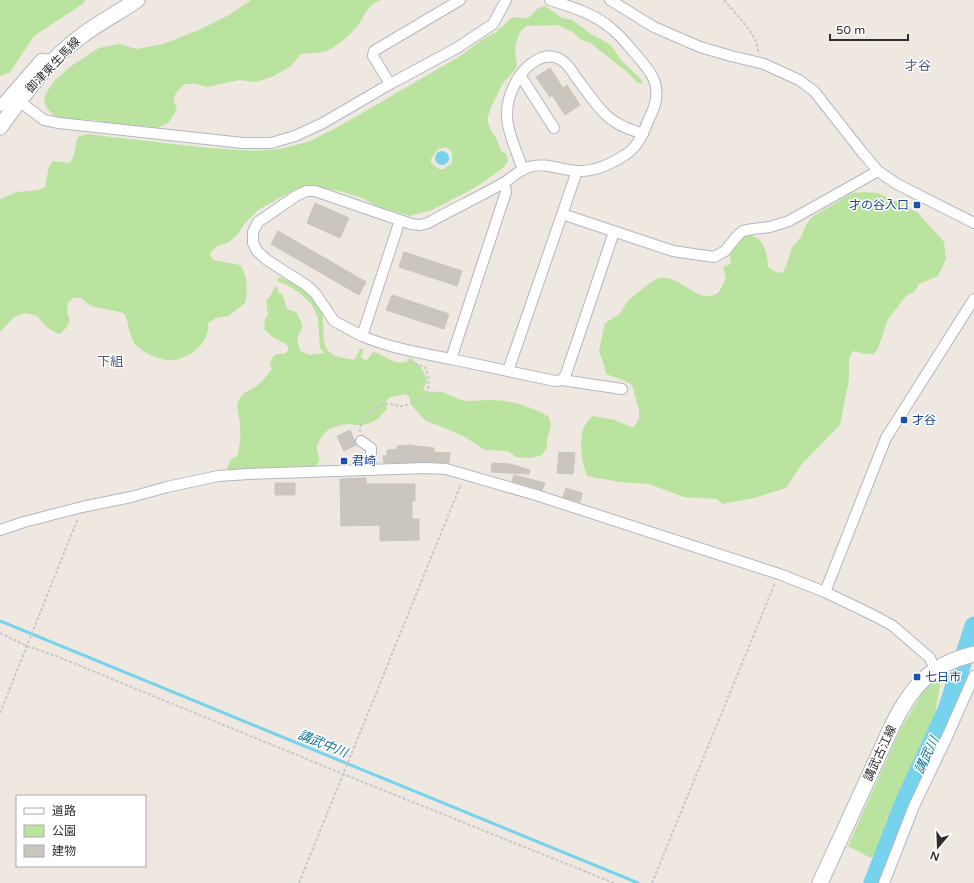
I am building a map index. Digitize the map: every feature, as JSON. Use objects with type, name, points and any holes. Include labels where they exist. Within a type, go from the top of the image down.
[{"type":"main road","name":"御津東生馬線","points":[[0,127],[19,101],[54,60],[78,38],[136,0]]},
{"type":"main road","name":"講武古江線","points":[[820,883],[900,710],[918,685],[941,666],[974,654]]},
{"type":"street","points":[[390,84],[373,56],[374,51],[460,0]]},
{"type":"street","points":[[19,101],[44,120],[59,123],[244,143],[271,143],[295,136],[323,123],[390,84],[457,48],[493,24],[506,0]]},
{"type":"street","points":[[550,0],[568,2],[612,29],[623,39],[652,76],[655,84],[656,100],[642,134],[633,150],[617,160],[601,167],[577,171],[539,165],[530,166],[504,182],[428,223],[420,225],[400,220],[315,191],[306,191],[296,196],[258,222],[253,232],[253,243],[257,251],[267,260],[306,285],[315,293],[334,321],[362,336],[404,350],[451,358],[555,381],[562,380],[622,389]]},
{"type":"street","points":[[610,0],[654,27],[700,47],[764,64],[799,80],[814,91],[878,171],[897,184],[974,223]]},
{"type":"street","points":[[523,170],[509,130],[506,113],[510,94],[520,75],[531,63],[541,58],[551,57],[562,60],[605,114],[619,125],[642,134]]},
{"type":"street","points":[[0,106],[41,59],[54,60]]},
{"type":"street","points":[[520,75],[554,128]]},
{"type":"street","points":[[508,371],[577,171]]},
{"type":"street","points":[[562,214],[673,251],[714,257],[725,251],[743,231],[770,227],[789,221],[878,171]]},
{"type":"street","points":[[451,358],[506,192],[504,182]]},
{"type":"street","points":[[362,336],[400,220]]},
{"type":"street","points":[[562,380],[566,374],[614,232]]},
{"type":"street","points":[[825,592],[886,438],[974,299]]},
{"type":"street","points":[[361,441],[371,448],[371,470]]},
{"type":"street","points":[[0,530],[24,522],[82,507],[132,497],[218,476],[371,470],[446,469],[536,495],[779,574],[825,592],[893,626],[941,666]]},
{"type":"street","points":[[884,883],[914,806],[974,676]]},
{"type":"path","points":[[724,0],[748,28],[756,41],[758,51],[764,64]]},
{"type":"path","points":[[361,441],[359,429],[362,421],[370,412],[379,406],[386,404],[401,406],[408,405],[424,397],[427,392],[428,374],[425,367],[407,360],[404,350]]},
{"type":"path","points":[[299,883],[465,475]]},
{"type":"path","points":[[0,713],[82,507]]},
{"type":"path","points":[[652,883],[779,574]]},
{"type":"path","points":[[0,633],[27,646],[56,656],[614,883]]},
{"type":"green space","points":[[0,0],[85,0],[84,3],[34,36],[10,72],[0,76]]},
{"type":"green space","points":[[251,0],[381,0],[376,2],[367,10],[361,21],[344,40],[323,52],[301,54],[290,67],[272,77],[255,82],[239,80],[207,87],[196,84],[185,84],[175,95],[174,101],[177,109],[169,122],[156,129],[95,120],[65,119],[53,115],[46,107],[44,100],[46,93],[56,79],[74,64],[99,48],[119,44],[137,49],[163,44],[199,30],[229,15]]},
{"type":"green space","points":[[545,6],[562,18],[572,20],[591,34],[611,45],[621,60],[642,80],[642,84],[638,83],[626,71],[589,42],[581,40],[574,33],[558,25],[526,26],[520,32],[516,43],[515,50],[517,64],[515,70],[503,83],[491,107],[487,120],[501,151],[506,154],[508,161],[504,167],[467,192],[432,210],[410,216],[376,206],[362,198],[343,192],[312,186],[305,186],[296,189],[258,210],[244,224],[238,234],[229,242],[217,246],[210,255],[213,260],[240,265],[245,274],[247,283],[245,303],[228,316],[216,318],[208,323],[208,330],[203,342],[198,348],[187,356],[174,360],[165,360],[145,352],[132,340],[124,313],[91,306],[81,298],[73,298],[68,303],[67,311],[70,321],[60,334],[50,329],[37,316],[25,313],[14,317],[0,332],[0,199],[17,192],[38,190],[45,187],[49,166],[53,161],[70,163],[78,137],[86,134],[208,148],[255,151],[280,149],[308,142],[336,128],[457,58],[496,32],[511,18],[518,17],[526,19],[541,7]],"holes":[[[446,147],[452,152],[452,163],[444,169],[439,169],[431,163],[431,159],[438,149]]]},
{"type":"green space","points":[[852,193],[878,193],[917,212],[944,242],[946,259],[938,276],[919,284],[915,291],[906,296],[888,319],[878,348],[874,354],[865,354],[853,351],[849,359],[849,379],[840,425],[801,465],[786,488],[754,498],[723,504],[717,499],[684,497],[649,484],[619,482],[587,476],[582,459],[581,441],[584,428],[592,416],[615,420],[633,428],[639,419],[639,410],[632,385],[606,374],[599,351],[605,323],[618,315],[629,300],[656,279],[664,278],[672,280],[702,295],[709,296],[718,293],[726,278],[723,267],[731,264],[729,252],[740,239],[749,236],[754,236],[759,239],[767,255],[768,267],[776,272],[782,273],[786,267],[792,247],[801,237],[806,225],[812,217]]},
{"type":"green space","points":[[280,277],[302,289],[319,307],[322,313],[324,343],[332,354],[340,357],[355,359],[360,349],[363,349],[361,357],[367,360],[373,352],[401,363],[407,362],[409,358],[423,370],[425,374],[427,381],[423,390],[444,393],[465,401],[497,400],[513,402],[549,417],[551,426],[547,440],[547,447],[542,455],[531,458],[516,457],[508,451],[485,450],[465,437],[426,421],[412,406],[409,397],[406,394],[391,397],[386,401],[387,409],[373,422],[362,425],[344,424],[328,430],[322,436],[317,446],[319,462],[313,468],[275,467],[231,471],[227,469],[231,459],[237,456],[239,448],[240,422],[237,408],[238,401],[245,392],[258,385],[272,369],[270,364],[274,356],[284,354],[288,351],[286,344],[274,338],[264,329],[265,319],[268,315],[266,301],[271,295],[275,286],[278,288],[278,293],[283,295],[287,309],[296,312],[302,323],[301,330],[297,338],[300,351],[309,355],[325,353],[320,348],[318,320],[313,307],[309,301],[297,291],[278,281],[277,280]]},
{"type":"green space","points":[[938,678],[941,681],[935,714],[886,822],[877,851],[871,858],[848,846],[900,730],[926,687]]},
{"type":"water","points":[[439,151],[445,151],[449,155],[449,161],[445,165],[439,165],[435,161],[435,155]]},
{"type":"building","points":[[550,68],[563,88],[567,85],[580,105],[565,115],[552,95],[550,97],[536,77]]},
{"type":"building","points":[[315,203],[349,218],[340,238],[307,223]]},
{"type":"building","points":[[278,231],[366,282],[359,295],[271,244]]},
{"type":"building","points":[[404,252],[462,271],[457,286],[399,267]]},
{"type":"building","points":[[392,295],[449,314],[444,329],[386,310]]},
{"type":"building","points":[[350,430],[356,445],[344,451],[337,436]]},
{"type":"building","points":[[409,445],[434,448],[434,452],[450,453],[449,463],[384,463],[383,456],[387,456],[387,450],[397,449],[397,446]]},
{"type":"building","points":[[559,452],[575,453],[573,474],[557,473]]},
{"type":"building","points":[[492,463],[510,464],[530,470],[529,474],[491,472]]},
{"type":"building","points":[[514,475],[545,483],[542,490],[512,481]]},
{"type":"building","points":[[366,478],[366,484],[415,484],[415,501],[412,501],[412,519],[419,519],[419,540],[380,541],[380,525],[341,526],[340,479]]},
{"type":"building","points":[[275,483],[295,483],[295,495],[275,495]]},
{"type":"building","points":[[566,488],[582,493],[580,502],[563,497]]},
{"type":"waterway","name":"講武中川","points":[[0,621],[638,883]]},
{"type":"waterway","name":"講武川","points":[[873,883],[904,803],[947,710],[974,626]]},
{"type":"place","name":"才の谷入口","points":[[917,205]]},
{"type":"place","name":"才谷","points":[[904,420]]},
{"type":"place","name":"君崎","points":[[344,461]]},
{"type":"place","name":"七日市","points":[[917,677]]},
{"type":"district","name":"才谷","points":[[918,65]]},
{"type":"district","name":"下組","points":[[110,361]]}]
